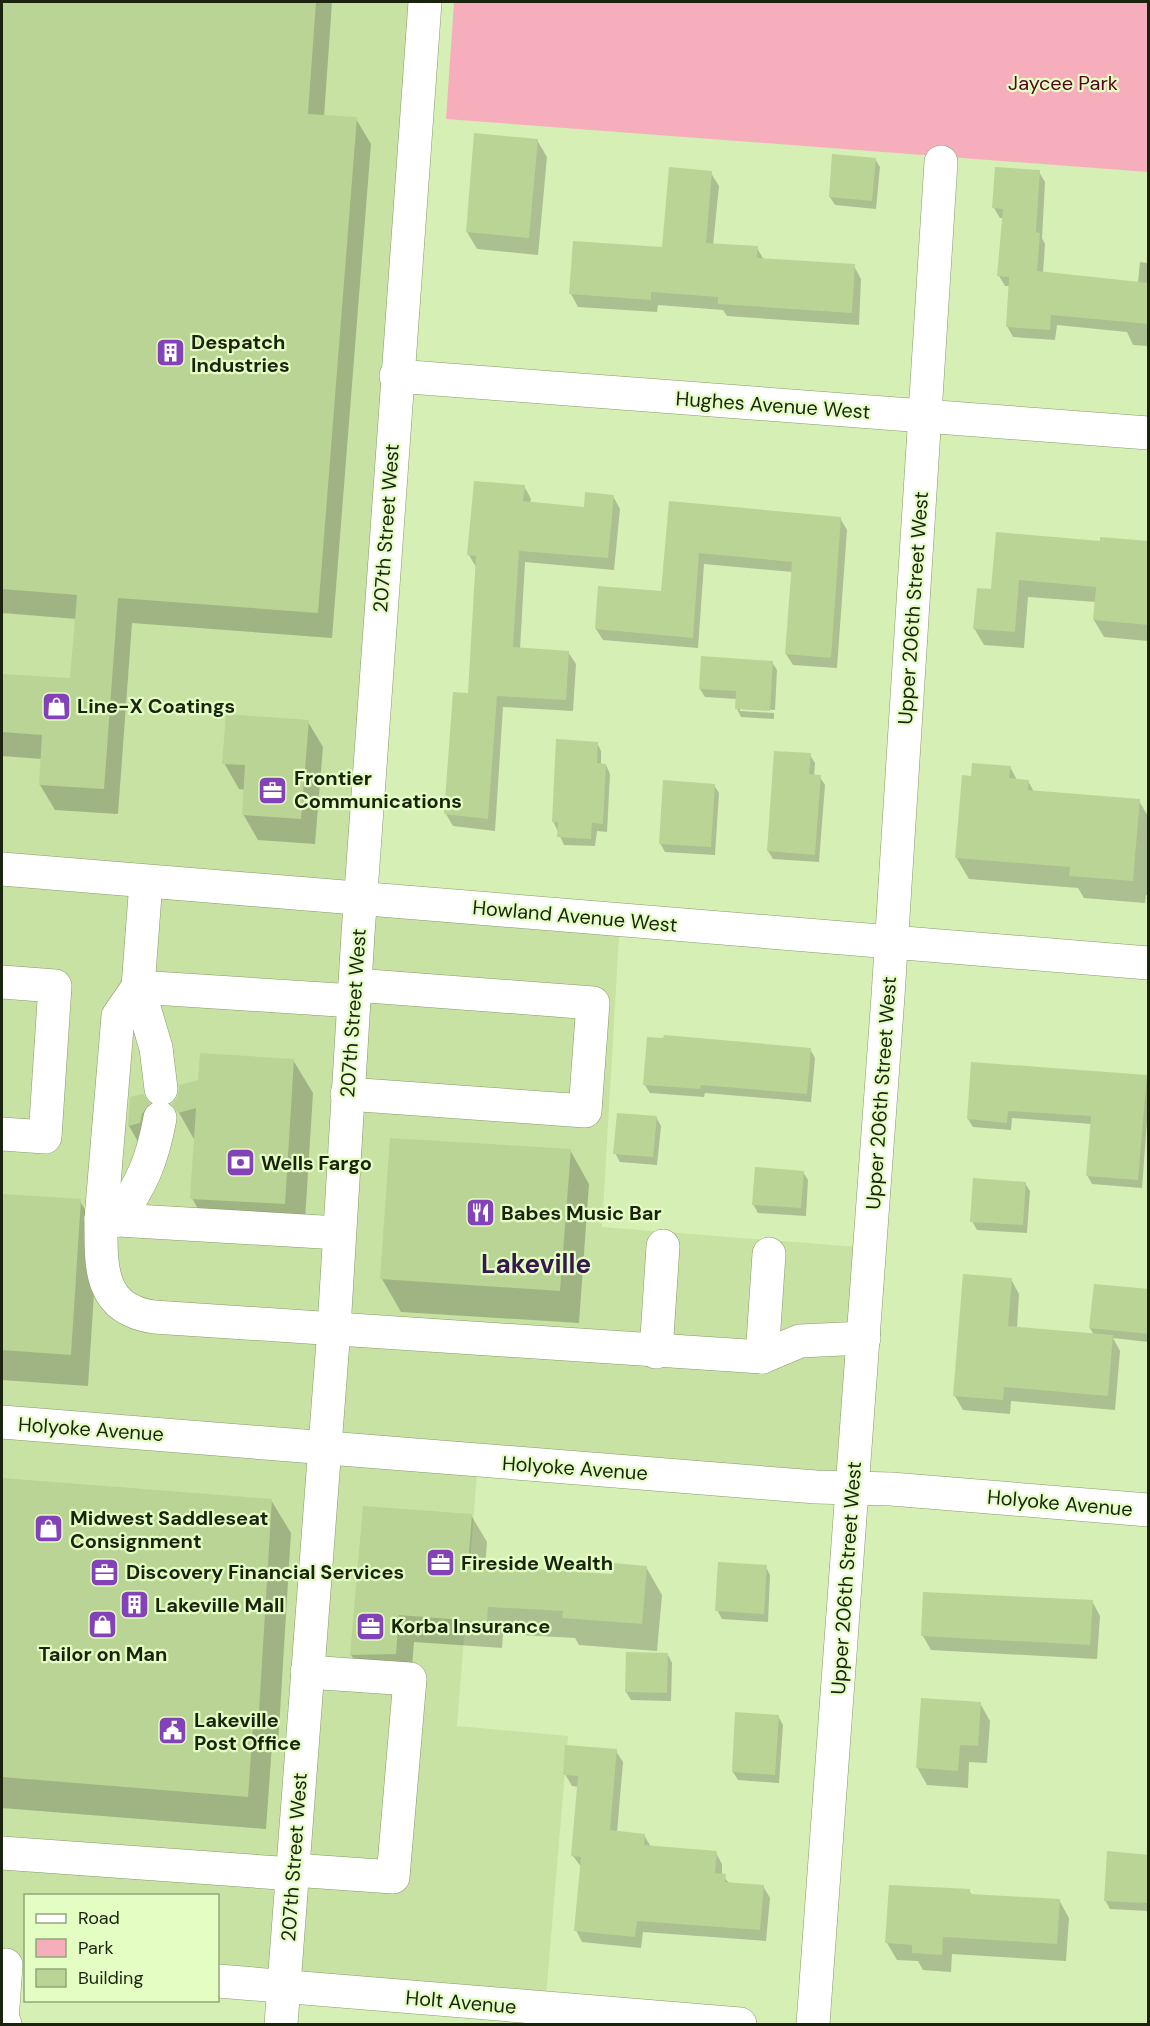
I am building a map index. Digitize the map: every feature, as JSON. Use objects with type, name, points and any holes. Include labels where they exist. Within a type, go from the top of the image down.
[{"type":"street","name":"207th Street West","points":[[281,2025],[334,1328],[347,1094],[396,376],[425,2]]},
{"type":"street","name":"Upper 206th Street West","points":[[813,2025],[864,1338],[941,162]]},
{"type":"street","name":"Hughes Avenue West","points":[[396,376],[1149,433]]},
{"type":"street","name":"Howland Avenue West","points":[[2,869],[1149,963]]},
{"type":"street","points":[[109,1220],[144,1176],[153,1156],[161,1103],[156,1048],[138,987],[146,882]]},
{"type":"street","points":[[2,982],[55,986],[45,1137],[2,1134]]},
{"type":"street","points":[[138,987],[593,1003],[585,1111],[347,1094]]},
{"type":"street","points":[[138,987],[118,1016],[109,1220],[101,1268],[108,1287],[125,1309],[135,1314],[656,1352],[762,1357],[800,1341],[864,1338]]},
{"type":"street","points":[[109,1220],[339,1233]]},
{"type":"street","points":[[656,1352],[663,1246]]},
{"type":"street","points":[[762,1357],[769,1254]]},
{"type":"street","name":"Holyoke Avenue","points":[[2,1422],[852,1490],[891,1489],[1149,1510]]},
{"type":"street","points":[[2,1853],[393,1877],[410,1679],[307,1672]]},
{"type":"street","points":[[5,2025],[2,2021],[11,1965]]},
{"type":"street","name":"Holt Avenue","points":[[219,1981],[740,2025]]},
{"type":"shaded area","points":[[2,2],[425,2],[361,898],[620,920],[602,1227],[871,1248],[852,1490],[478,1461],[457,1726],[568,1736],[545,2008],[219,1981],[219,1894],[24,1894],[24,1966],[2,1965]]},
{"type":"green space","name":"Jaycee Park","points":[[454,2],[1148,2],[1148,172],[446,119]]},
{"type":"building","name":"Despatch Industries","points":[[2,2],[316,2],[308,114],[357,117],[318,613],[118,598],[104,789],[39,785],[42,735],[2,732],[2,674],[70,678],[77,595],[2,589]]},
{"type":"building","points":[[474,133],[538,139],[529,238],[466,232]]},
{"type":"building","points":[[832,154],[876,158],[872,201],[829,197]]},
{"type":"building","points":[[669,167],[712,171],[706,243],[758,246],[757,258],[855,264],[852,313],[718,304],[718,297],[651,292],[651,300],[569,294],[573,241],[662,247]]},
{"type":"building","points":[[995,167],[1040,170],[1036,232],[1040,233],[1037,271],[1149,283],[1149,324],[1051,315],[1050,330],[1006,327],[1009,277],[997,276],[1003,209],[992,208]]},
{"type":"building","points":[[474,481],[525,485],[523,501],[584,507],[585,492],[614,495],[608,558],[519,551],[513,647],[569,651],[566,700],[497,696],[488,819],[444,814],[453,692],[468,693],[476,556],[467,555]]},
{"type":"building","points":[[669,501],[841,517],[831,658],[785,654],[792,562],[699,553],[693,638],[595,629],[598,586],[661,591]]},
{"type":"building","points":[[996,532],[1100,541],[1100,537],[1149,541],[1149,625],[1093,620],[1096,587],[1019,580],[1015,632],[973,629],[977,588],[991,589]]},
{"type":"building","points":[[701,656],[773,661],[770,711],[735,709],[736,691],[699,689]]},
{"type":"building","name":"Frontier Communications","points":[[226,714],[309,720],[301,819],[242,815],[245,765],[222,764]]},
{"type":"building","points":[[556,739],[598,742],[597,763],[606,764],[603,824],[592,823],[591,839],[557,837],[558,822],[552,822]]},
{"type":"building","points":[[774,751],[811,753],[809,774],[821,775],[815,855],[767,851]]},
{"type":"building","points":[[972,763],[1011,766],[1009,778],[1029,780],[1028,790],[1140,799],[1133,881],[1069,876],[1070,867],[955,858],[962,775],[971,776]]},
{"type":"building","points":[[663,780],[715,784],[711,847],[659,844]]},
{"type":"building","points":[[664,1035],[811,1048],[807,1094],[701,1085],[700,1089],[643,1085],[647,1037],[663,1038]]},
{"type":"building","name":"Wells Fargo","points":[[200,1053],[294,1059],[285,1204],[190,1199],[196,1108],[178,1113],[172,1104],[178,1096],[179,1085],[198,1080]]},
{"type":"building","points":[[971,1062],[1147,1075],[1138,1180],[1086,1176],[1091,1116],[1008,1111],[1007,1123],[967,1119]]},
{"type":"building","points":[[143,1094],[150,1103],[142,1114],[140,1123],[128,1126],[130,1097]]},
{"type":"building","points":[[617,1113],[657,1116],[653,1157],[613,1154]]},
{"type":"building","points":[[390,1138],[571,1149],[560,1291],[380,1279]]},
{"type":"building","points":[[755,1167],[804,1171],[801,1208],[752,1205]]},
{"type":"building","points":[[973,1178],[1026,1182],[1023,1225],[970,1222]]},
{"type":"building","points":[[2,1194],[81,1199],[71,1355],[2,1350]]},
{"type":"building","points":[[963,1274],[1012,1278],[1008,1326],[1113,1335],[1108,1396],[1004,1387],[1003,1400],[953,1396]]},
{"type":"building","points":[[1094,1284],[1149,1289],[1149,1334],[1089,1328]]},
{"type":"building","name":"Lakeville Mall","points":[[2,1478],[272,1499],[259,1712],[254,1712],[248,1797],[2,1777]]},
{"type":"building","points":[[363,1506],[472,1514],[468,1565],[613,1574],[613,1563],[647,1566],[642,1624],[562,1618],[563,1611],[488,1607],[487,1622],[399,1615],[396,1654],[350,1655]]},
{"type":"building","points":[[718,1562],[767,1565],[764,1614],[715,1611]]},
{"type":"building","points":[[923,1592],[1093,1600],[1090,1645],[921,1636]]},
{"type":"building","points":[[626,1652],[668,1653],[667,1693],[625,1692]]},
{"type":"building","points":[[921,1698],[981,1702],[978,1746],[960,1745],[958,1771],[916,1768]]},
{"type":"building","points":[[735,1712],[779,1715],[775,1775],[732,1772]]},
{"type":"building","points":[[565,1745],[617,1749],[610,1830],[645,1834],[644,1845],[717,1851],[715,1873],[726,1874],[725,1882],[764,1885],[760,1930],[637,1921],[635,1937],[574,1931],[581,1857],[571,1856],[578,1776],[563,1775]]},
{"type":"building","points":[[1107,1851],[1149,1855],[1147,1903],[1104,1901]]},
{"type":"building","points":[[889,1885],[970,1889],[970,1894],[1060,1899],[1057,1944],[943,1937],[942,1955],[912,1953],[912,1945],[885,1943]]},
{"type":"place","name":"Despatch Industries","points":[[170,353]]},
{"type":"place","name":"Line-X Coatings","points":[[56,706]]},
{"type":"place","name":"Frontier Communications","points":[[273,790]]},
{"type":"place","name":"Wells Fargo","points":[[240,1163]]},
{"type":"place","name":"Babes Music Bar","points":[[480,1213]]},
{"type":"place","name":"Midwest Saddleseat Consignment","points":[[49,1529]]},
{"type":"place","name":"Fireside Wealth","points":[[440,1563]]},
{"type":"place","name":"Discovery Financial Services","points":[[105,1572]]},
{"type":"place","name":"Lakeville Mall","points":[[134,1605]]},
{"type":"place","name":"Tailor on Man","points":[[103,1624]]},
{"type":"place","name":"Korba Insurance","points":[[370,1626]]},
{"type":"place","name":"Lakeville Post Office","points":[[173,1731]]},
{"type":"district","name":"Lakeville","points":[[536,1264]]}]
